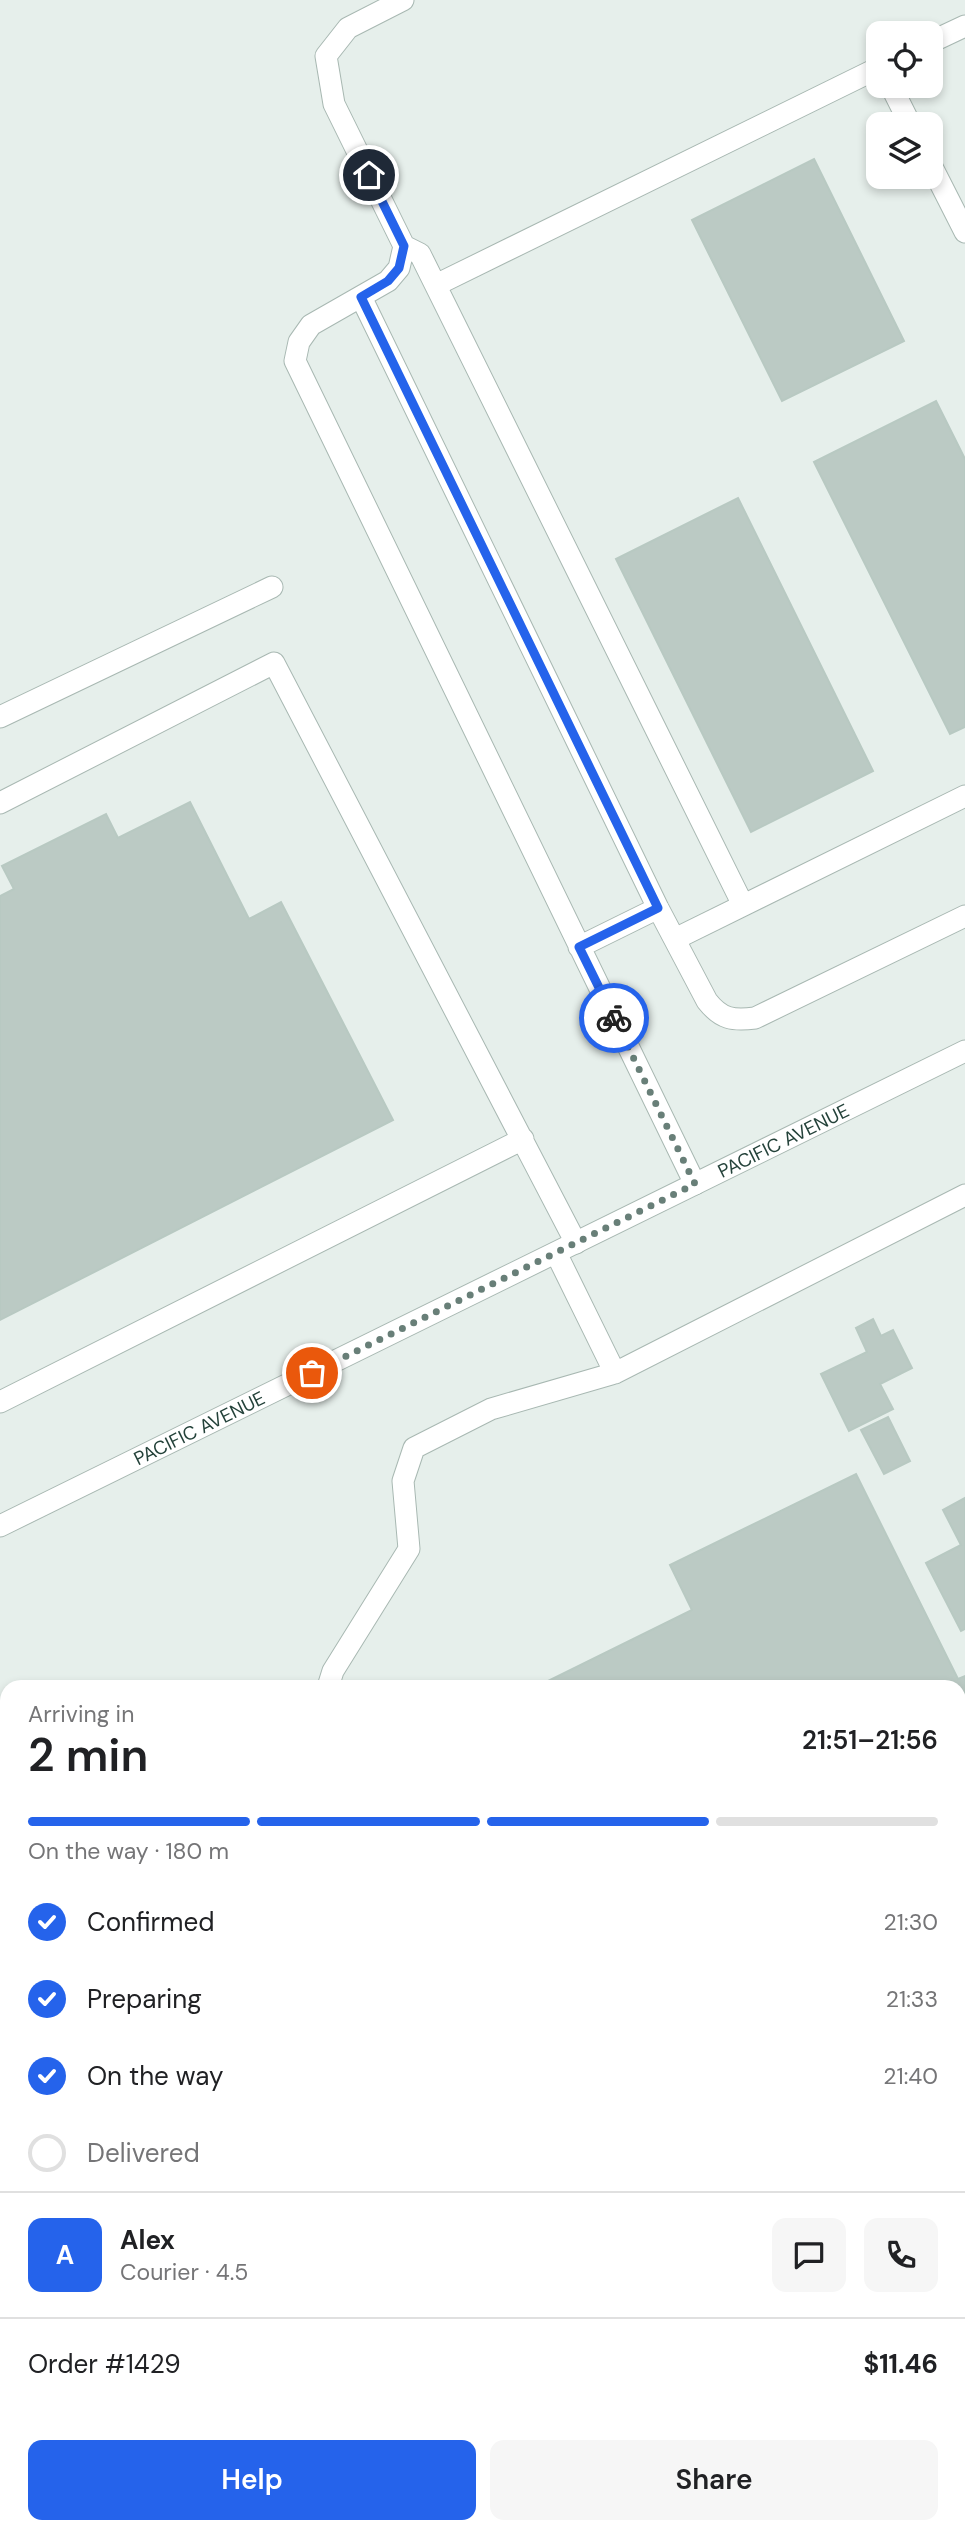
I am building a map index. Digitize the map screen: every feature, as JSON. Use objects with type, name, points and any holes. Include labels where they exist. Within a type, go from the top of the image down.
[{"type":"street","points":[[403,0],[348,27],[326,56],[334,104],[404,246],[420,254],[436,285],[743,905]]},
{"type":"street","points":[[943,37],[965,26]]},
{"type":"street","points":[[436,285],[866,74]]},
{"type":"street","points":[[943,189],[965,232]]},
{"type":"street","points":[[404,246],[399,268],[388,281],[311,325],[299,342],[295,361],[695,1184]]},
{"type":"street","points":[[361,297],[658,908],[716,1013],[733,1021],[755,1018],[965,916]]},
{"type":"street","points":[[0,717],[272,587]]},
{"type":"street","points":[[0,803],[274,663],[576,1243]]},
{"type":"street","points":[[675,939],[965,796]]},
{"type":"street","points":[[579,947],[658,908]]},
{"type":"street","name":"PACIFIC AVENUE","points":[[0,1526],[965,1051]]},
{"type":"street","points":[[0,1402],[523,1139]]},
{"type":"street","points":[[330,1680],[333,1671],[409,1549],[403,1481],[414,1448],[491,1409],[615,1373],[965,1195]]},
{"type":"street","points":[[556,1253],[615,1373]]},
{"type":"building","points":[[814,159],[904,341],[782,401],[692,220]]},
{"type":"building","points":[[936,401],[965,459],[965,727],[950,734],[814,462]]},
{"type":"building","points":[[738,498],[873,771],[751,832],[616,559]]},
{"type":"building","points":[[190,802],[249,919],[281,902],[393,1120],[0,1320],[0,896],[14,889],[2,866],[106,814],[118,838]]},
{"type":"building","points":[[873,1319],[881,1336],[893,1330],[912,1368],[880,1384],[893,1409],[849,1431],[821,1374],[867,1352],[856,1328]]},
{"type":"building","points":[[888,1417],[910,1461],[884,1474],[861,1430]]},
{"type":"building","points":[[856,1474],[958,1679],[965,1676],[965,1680],[550,1680],[692,1610],[670,1565]]},
{"type":"building","points":[[965,1498],[965,1629],[961,1631],[926,1563],[961,1545],[943,1510]]},
{"type":"way so far","points":[[312,1373],[695,1184],[614,1018]]},
{"type":"route","points":[[369,175],[404,246],[399,268],[388,281],[361,297],[658,908],[579,947],[614,1018]]}]
